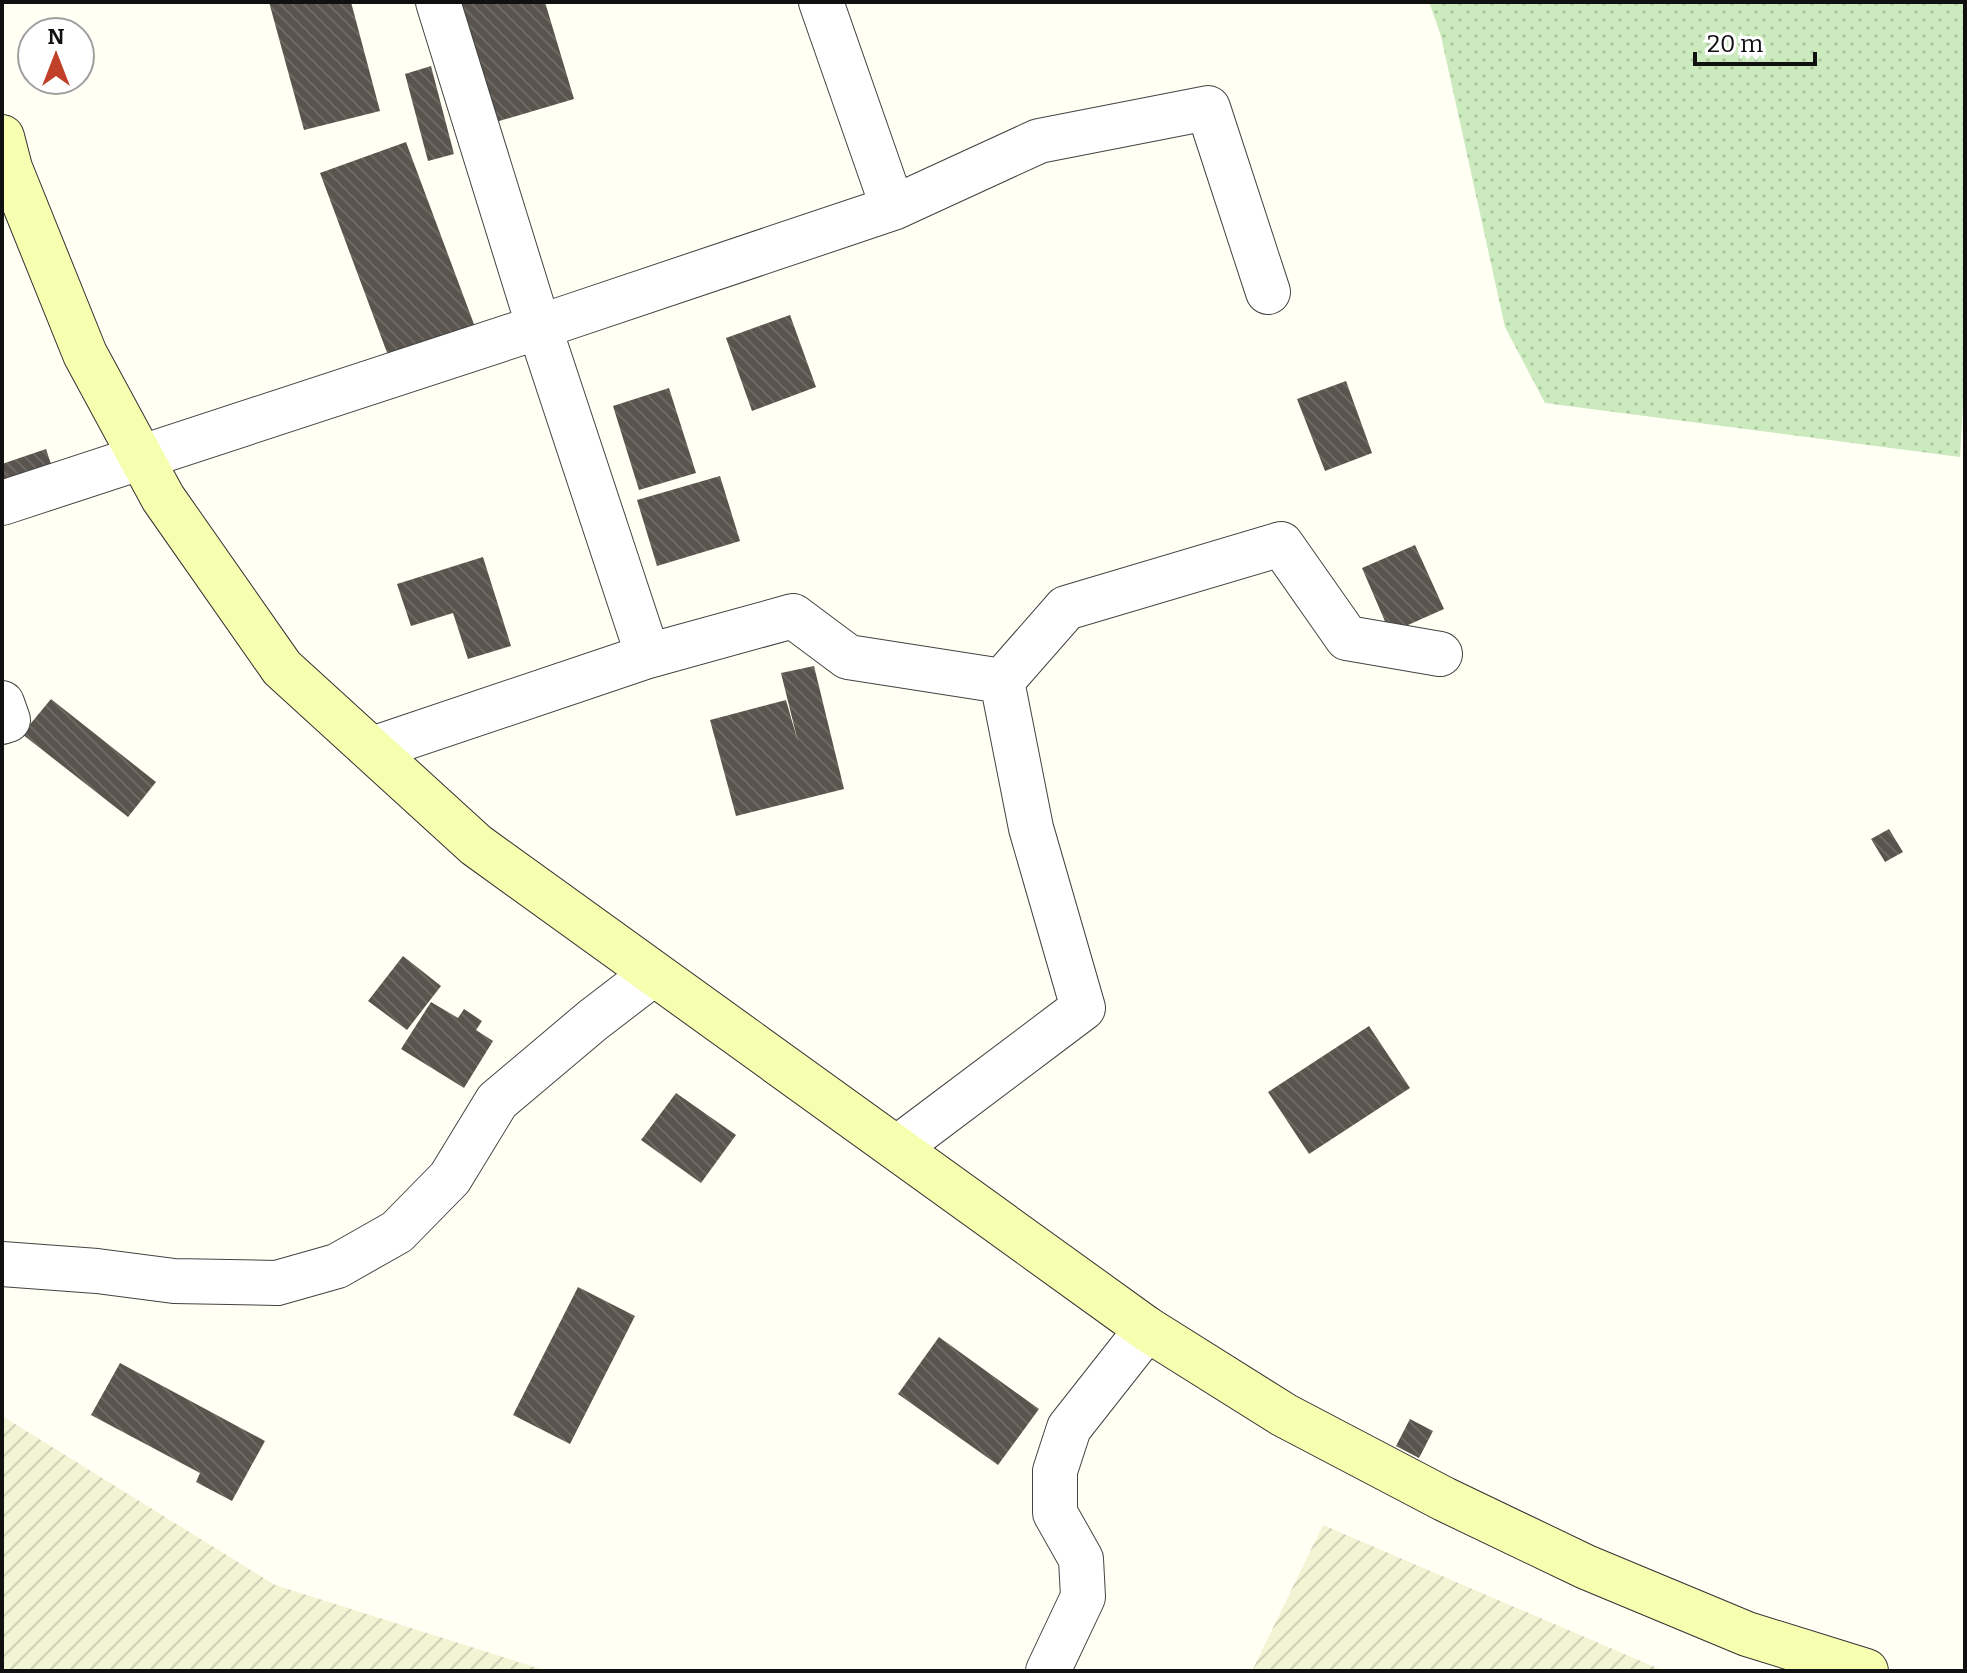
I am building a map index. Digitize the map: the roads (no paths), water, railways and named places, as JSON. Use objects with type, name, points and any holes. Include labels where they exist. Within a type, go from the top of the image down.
[{"type":"street","points":[[438,2],[539,327],[648,656]]},
{"type":"street","points":[[821,2],[893,208]]},
{"type":"street","points":[[2,503],[893,208],[1039,141],[1208,108],[1268,292]]},
{"type":"street","points":[[2,137],[10,168],[85,354],[163,498],[282,668],[476,845],[1147,1329],[1284,1415],[1444,1499],[1586,1567],[1747,1634],[1866,1671]]},
{"type":"street","points":[[1002,681],[1066,608],[1281,544],[1347,638],[1440,654]]},
{"type":"street","points":[[372,749],[648,656],[793,616],[848,657],[1002,681]]},
{"type":"street","points":[[897,1148],[1083,1008],[1031,828],[1002,681]]},
{"type":"street","points":[[2,703],[8,720],[2,722]]},
{"type":"street","points":[[2,1264],[174,1281],[277,1283],[337,1266],[397,1232],[450,1178],[497,1101],[653,974]]},
{"type":"street","points":[[1048,1671],[1083,1597],[1081,1559],[1055,1513],[1055,1471],[1069,1428],[1147,1329]]}]
